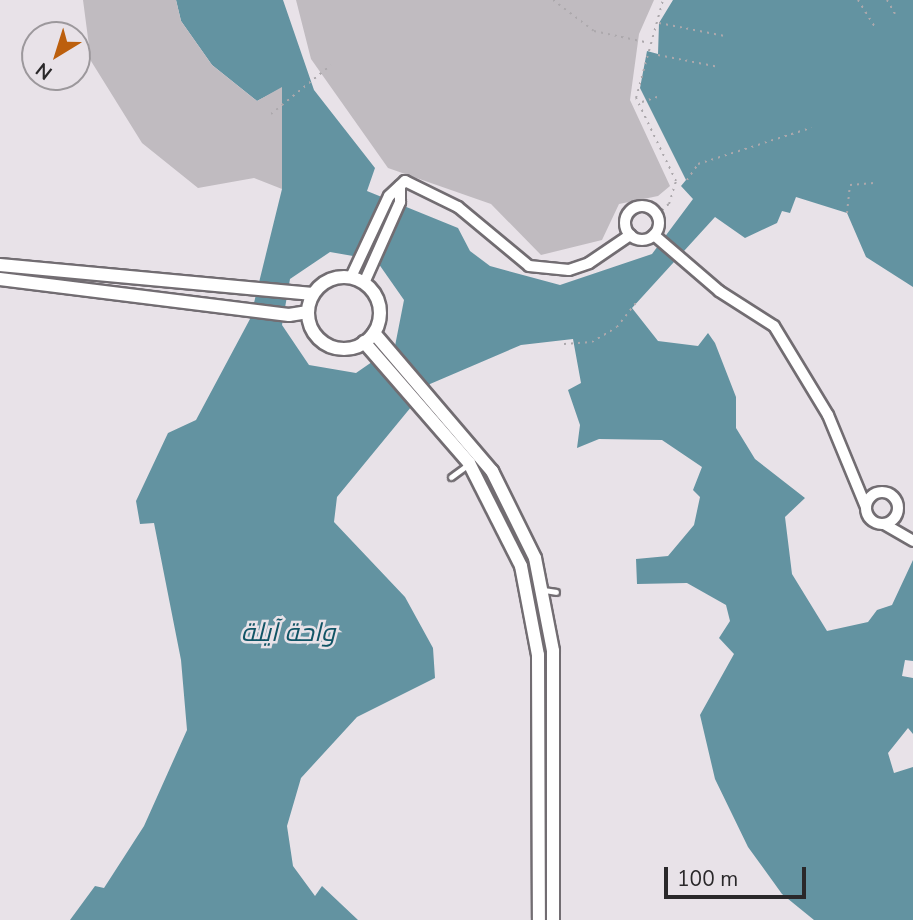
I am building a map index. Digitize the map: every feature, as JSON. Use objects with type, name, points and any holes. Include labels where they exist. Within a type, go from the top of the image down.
[{"type":"street","points":[[353,273],[388,196],[409,181],[458,207],[530,266],[569,270],[610,255],[630,235]]},
{"type":"street","points":[[366,278],[400,202],[400,186]]},
{"type":"street","points":[[641,206],[657,215],[655,237],[642,240],[630,235],[624,223],[629,211],[641,206]]},
{"type":"street","points":[[655,237],[680,261],[774,326],[804,371],[857,476],[871,520],[911,539]]},
{"type":"street","points":[[0,265],[292,297],[313,294]]},
{"type":"street","points":[[353,273],[366,278],[379,306],[371,342],[346,349],[327,344],[313,331],[308,312],[313,294],[329,279],[353,273]]},
{"type":"street","points":[[0,279],[289,315],[308,312]]},
{"type":"street","points":[[243,309],[247,292]]},
{"type":"street","points":[[371,342],[429,394],[475,460],[513,508],[550,591],[553,651],[553,920]]},
{"type":"street","points":[[371,342],[420,405],[475,460],[510,536],[535,622],[539,920]]},
{"type":"street","points":[[857,476],[886,492],[898,503],[897,514],[911,539]]},
{"type":"street","points":[[866,507],[872,495],[886,492]]},
{"type":"street","points":[[884,524],[897,514]]},
{"type":"lane","points":[[451,477],[475,460]]},
{"type":"path","points":[[553,0],[594,31],[646,42]]},
{"type":"path","points":[[657,215],[669,204],[676,181],[636,98],[646,42],[663,0]]},
{"type":"path","points":[[858,0],[874,26]]},
{"type":"path","points":[[887,0],[895,13]]},
{"type":"path","points":[[659,23],[725,36]]},
{"type":"path","points":[[658,55],[719,67]]},
{"type":"path","points":[[271,114],[331,65]]},
{"type":"path","points":[[642,102],[662,96]]},
{"type":"path","points":[[687,180],[698,164],[811,128]]},
{"type":"path","points":[[847,213],[850,186],[874,183]]},
{"type":"path","points":[[564,344],[592,342],[617,327],[638,300]]},
{"type":"water","name":"واحة آيلة","points":[[176,0],[283,0],[314,90],[375,168],[367,191],[458,228],[470,251],[490,266],[560,285],[652,254],[693,199],[681,186],[686,180],[640,88],[647,51],[658,54],[659,23],[673,0],[913,0],[913,287],[866,257],[847,213],[796,197],[790,213],[782,211],[777,223],[745,238],[715,217],[632,308],[658,341],[698,346],[708,333],[715,343],[736,397],[736,428],[755,459],[805,498],[785,517],[792,574],[827,631],[868,622],[877,610],[892,605],[913,560],[913,661],[905,660],[902,676],[913,678],[913,734],[908,728],[888,753],[894,773],[913,767],[913,920],[814,920],[782,894],[748,847],[715,779],[700,715],[734,654],[719,638],[730,621],[726,605],[687,583],[637,584],[636,559],[668,556],[694,525],[700,497],[693,490],[702,467],[662,440],[599,439],[577,448],[580,425],[568,390],[581,383],[573,339],[521,345],[430,384],[337,497],[334,522],[405,597],[433,648],[435,678],[357,717],[301,778],[287,826],[293,866],[315,896],[322,886],[358,920],[70,920],[95,886],[104,888],[144,826],[187,730],[181,660],[154,523],[140,524],[136,501],[168,433],[196,420],[250,319],[282,189],[282,88],[257,101],[212,65],[181,21]],"holes":[[[330,252],[376,260],[404,300],[395,346],[356,373],[309,365],[282,325],[290,279]]]},
{"type":"building","points":[[83,0],[176,0],[181,21],[212,65],[257,101],[282,87],[282,189],[254,178],[198,188],[142,143],[91,61],[91,21],[86,21]]},
{"type":"building","points":[[296,0],[654,0],[639,34],[630,100],[670,186],[658,196],[619,204],[602,240],[541,255],[491,204],[388,168],[311,59]]}]
